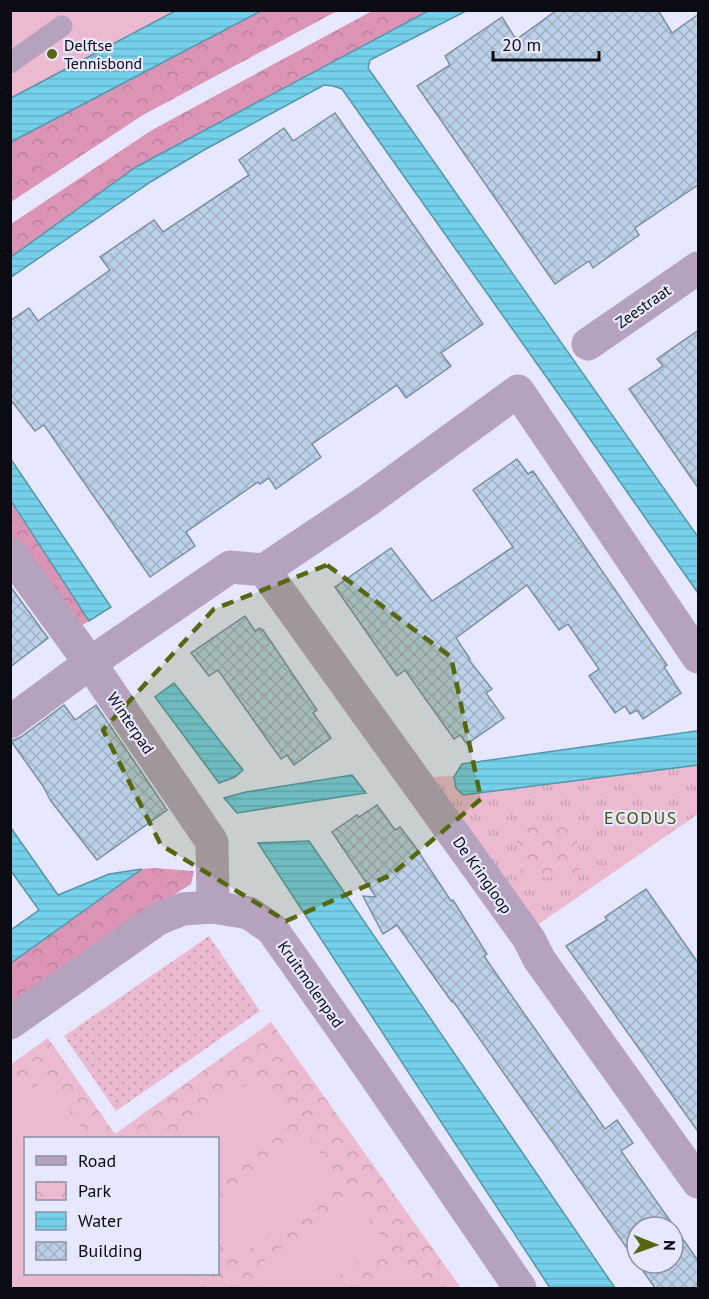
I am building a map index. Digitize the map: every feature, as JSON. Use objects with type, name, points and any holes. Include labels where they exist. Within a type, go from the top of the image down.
[{"type":"street","name":"Zeestraat","points":[[588,344],[699,268]]},
{"type":"street","points":[[10,722],[90,663],[230,567],[264,570],[367,501],[518,391],[699,657]]},
{"type":"street","name":"Winterpad","points":[[10,553],[90,663],[212,842],[213,907]]},
{"type":"street","name":"De Kringloop","points":[[264,570],[522,929],[539,959],[699,1182]]},
{"type":"street","name":"Kruitmolenpad","points":[[10,1023],[158,919],[183,909],[213,907],[249,913],[272,929],[520,1288]]},
{"type":"lane","points":[[10,63],[62,26]]},
{"type":"highlighted area","points":[[327,565],[451,657],[481,799],[391,875],[286,921],[161,845],[103,730],[214,609]]},
{"type":"green space","name":"Delftse Tennisbond","points":[[11,11],[175,11],[11,98]]},
{"type":"green space","points":[[261,11],[337,11],[143,115],[11,202],[11,142]]},
{"type":"green space","points":[[372,11],[430,11],[136,167],[11,257],[11,224],[152,130]]},
{"type":"green space","points":[[10,501],[89,621],[75,630],[11,539]]},
{"type":"green space","points":[[698,765],[698,814],[536,926],[429,777],[455,776],[464,795]]},
{"type":"green space","points":[[575,820],[580,873],[522,880],[514,824]]},
{"type":"green space","points":[[142,869],[194,871],[191,884],[82,953],[11,1004],[10,963]]},
{"type":"green space","points":[[209,936],[260,1011],[116,1111],[64,1036]]},
{"type":"green space","points":[[271,1022],[461,1288],[11,1288],[10,1065],[48,1038],[115,1134]]},
{"type":"green space","points":[[261,1074],[294,1120],[219,1176],[219,1137],[175,1137]]},
{"type":"green space","points":[[45,1079],[88,1137],[24,1137],[24,1275],[191,1275],[201,1288],[11,1288],[11,1104]]},
{"type":"green space","points":[[308,1136],[341,1181],[240,1256],[219,1226],[219,1202]]},
{"type":"green space","points":[[352,1196],[385,1242],[322,1288],[264,1288],[251,1271]]},
{"type":"green space","points":[[399,1260],[420,1288],[361,1288]]},
{"type":"water","points":[[430,10],[466,11],[370,60],[368,68],[698,537],[698,593],[342,89],[324,85],[204,150],[152,181],[11,277],[11,257],[136,167]]},
{"type":"water","points":[[175,11],[261,11],[11,142],[11,98]]},
{"type":"water","points":[[10,458],[111,607],[89,621],[11,501]]},
{"type":"water","points":[[174,683],[243,770],[235,777],[219,783],[155,697]]},
{"type":"water","points":[[696,731],[698,733],[698,765],[463,795],[456,788],[454,777],[462,764]]},
{"type":"water","points":[[352,775],[366,793],[237,813],[224,798],[246,792]]},
{"type":"water","points":[[11,828],[58,895],[109,874],[142,869],[11,963],[11,930],[39,910],[11,871]]},
{"type":"water","points":[[309,841],[615,1288],[550,1288],[258,843]]},
{"type":"building","points":[[557,10],[658,10],[672,33],[699,14],[699,184],[635,228],[639,235],[593,268],[589,261],[555,284],[417,86],[450,65],[445,56],[502,17],[517,39]]},
{"type":"building","points":[[335,113],[483,324],[441,353],[451,366],[406,398],[397,385],[312,444],[321,457],[276,489],[269,478],[260,484],[258,482],[186,532],[195,546],[150,577],[44,425],[35,431],[10,399],[10,321],[29,308],[38,321],[110,270],[100,257],[154,220],[163,232],[249,175],[239,160],[284,128],[293,141]]},
{"type":"building","points":[[699,330],[699,489],[629,389],[663,366],[657,359]]},
{"type":"building","points":[[517,459],[528,474],[533,471],[667,665],[664,667],[681,693],[643,719],[637,710],[630,714],[625,706],[615,713],[589,676],[599,669],[568,624],[559,630],[527,585],[456,638],[469,660],[492,689],[486,693],[504,718],[467,744],[460,735],[454,739],[405,670],[397,676],[335,587],[391,548],[432,601],[513,547],[473,490]]},
{"type":"building","points":[[10,586],[48,638],[10,667]]},
{"type":"building","points":[[245,616],[255,631],[260,628],[263,630],[317,710],[313,713],[331,738],[294,765],[287,755],[281,759],[218,670],[209,676],[191,653]]},
{"type":"building","points":[[64,705],[75,720],[96,705],[167,810],[97,860],[51,801],[11,741],[21,737]]},
{"type":"building","points":[[377,805],[395,830],[400,827],[451,901],[453,900],[487,954],[484,956],[605,1129],[617,1120],[633,1143],[621,1151],[666,1215],[625,1215],[625,1245],[397,925],[383,934],[363,896],[376,897],[332,832],[357,815],[359,817]]},
{"type":"building","points":[[646,889],[699,964],[699,1133],[566,946],[607,920],[605,917]]},
{"type":"building","points":[[685,1242],[699,1262],[699,1288],[655,1288],[646,1275],[685,1275]]},
{"type":"place","name":"Delftse Tennisbond","points":[[52,54]]},
{"type":"district","name":"ECODUS","points":[[641,818]]}]
